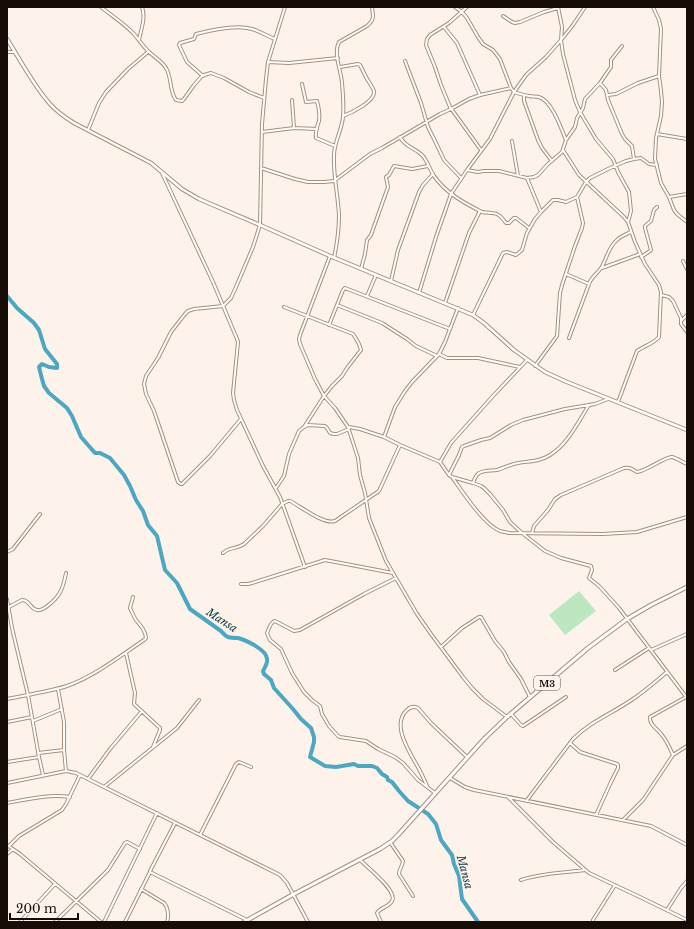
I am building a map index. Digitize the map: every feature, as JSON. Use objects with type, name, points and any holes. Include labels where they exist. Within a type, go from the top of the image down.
[{"type":"main road","name":"M3","points":[[245,921],[360,860],[390,842],[416,816],[467,757],[510,714],[594,644],[627,619],[650,605],[687,587]]},
{"type":"street","points":[[101,7],[124,25],[139,40],[148,52],[162,63],[169,75],[172,92],[176,100],[184,99],[194,85],[208,73],[224,78],[264,98]]},
{"type":"street","points":[[139,40],[144,16],[142,7]]},
{"type":"street","points":[[241,419],[210,456],[181,484],[178,482],[154,411],[146,394],[144,384],[146,376],[158,358],[171,332],[188,311],[224,306],[231,298],[253,247],[260,225],[262,132],[268,62],[285,7]]},
{"type":"street","points":[[334,258],[338,239],[339,216],[334,181],[334,154],[343,116],[342,83],[336,52],[339,42],[367,26],[371,22],[373,19],[372,7]]},
{"type":"street","points":[[454,7],[462,12],[467,18],[483,44],[493,50],[500,59],[514,92],[538,97],[548,105],[555,114],[566,140]]},
{"type":"street","points":[[467,7],[450,23],[430,35],[426,39],[426,45],[451,109],[481,150]]},
{"type":"street","points":[[503,16],[515,23],[558,7],[562,27],[561,40],[563,54],[575,100],[580,112],[596,139],[611,155],[629,192],[631,211],[628,222]]},
{"type":"street","points":[[419,293],[451,194],[490,139],[514,92],[526,75],[546,57],[561,40],[574,25],[585,7]]},
{"type":"street","points":[[653,7],[658,16],[661,29],[659,76],[662,91],[661,116],[655,147],[655,159],[662,183],[674,210],[687,222]]},
{"type":"street","points":[[203,76],[187,62],[179,45],[180,43],[194,38],[196,34],[229,27],[245,28],[275,39]]},
{"type":"street","points":[[444,27],[457,43],[480,95]]},
{"type":"street","points":[[7,39],[40,91],[51,105],[63,116],[152,163],[182,189],[199,200],[334,258],[473,315],[511,348],[545,372],[561,380],[687,430]]},
{"type":"street","points":[[467,170],[478,172],[499,171],[527,178],[538,175],[560,155],[566,140],[575,127],[585,99],[600,83],[611,68],[611,60],[622,46]]},
{"type":"street","points":[[7,52],[15,52]]},
{"type":"street","points":[[88,130],[99,103],[106,92],[128,69],[148,52]]},
{"type":"street","points":[[268,62],[289,63],[338,58]]},
{"type":"street","points":[[405,61],[442,157],[461,178]]},
{"type":"street","points":[[340,67],[359,64],[374,90],[374,95],[364,104],[353,112],[343,116]]},
{"type":"street","points":[[608,96],[659,76]]},
{"type":"street","points":[[600,83],[606,90],[608,100],[622,134],[632,146],[634,159]]},
{"type":"street","points":[[302,84],[306,102],[317,101],[319,107],[319,119],[315,135],[316,138],[335,146]]},
{"type":"street","points":[[261,168],[308,182],[334,181],[370,154],[440,114],[469,99],[511,88]]},
{"type":"street","points":[[524,95],[524,101],[538,140],[552,161]]},
{"type":"street","points":[[292,100],[294,128]]},
{"type":"street","points":[[262,132],[294,128],[316,130]]},
{"type":"street","points":[[657,134],[687,139]]},
{"type":"street","points":[[400,137],[409,147],[423,156],[440,185],[451,194],[480,211],[485,213],[494,212],[498,214],[507,224],[516,218],[529,228]]},
{"type":"street","points":[[512,141],[518,176]]},
{"type":"street","points":[[563,150],[579,175],[621,213],[628,222],[641,257],[661,292],[659,337],[637,350],[618,402]]},
{"type":"street","points":[[473,315],[503,253],[507,252],[516,255],[519,254],[524,248],[526,235],[529,228],[541,212],[555,200],[566,202],[577,197],[590,178],[616,165],[641,158],[649,164],[657,165]]},
{"type":"street","points":[[361,268],[366,254],[367,240],[371,235],[388,187],[386,177],[389,175],[394,166],[412,169],[428,166]]},
{"type":"street","points":[[161,172],[231,322],[238,342],[233,393],[235,403],[263,466],[276,488],[305,567]]},
{"type":"street","points":[[391,281],[398,250],[420,192],[425,182],[433,174]]},
{"type":"street","points":[[527,178],[541,212]]},
{"type":"street","points":[[669,197],[687,194]]},
{"type":"street","points":[[535,366],[557,336],[560,293],[583,222],[577,197]]},
{"type":"street","points":[[641,257],[651,250],[645,226],[651,221],[654,210],[658,207]]},
{"type":"street","points":[[445,303],[470,233],[480,211]]},
{"type":"street","points":[[569,338],[590,280],[601,269],[615,242],[619,238],[631,232]]},
{"type":"street","points":[[601,269],[640,254]]},
{"type":"street","points":[[330,256],[300,335],[300,344],[324,396],[335,408],[349,428],[358,458],[360,475],[367,499],[369,518],[383,555],[417,614],[472,688],[483,699],[507,717]]},
{"type":"street","points":[[683,261],[687,269]]},
{"type":"street","points":[[566,274],[589,284]]},
{"type":"street","points":[[367,296],[376,275]]},
{"type":"street","points":[[329,325],[336,305],[345,288],[450,329]]},
{"type":"street","points":[[661,295],[672,298],[683,327],[687,332]]},
{"type":"street","points":[[336,305],[382,323],[416,346],[438,355],[447,358],[478,358],[520,367]]},
{"type":"street","points":[[276,488],[284,476],[291,448],[300,431],[324,396],[342,376],[360,350],[356,337],[353,334],[284,307]]},
{"type":"street","points":[[384,437],[395,407],[405,391],[438,355],[445,342],[458,308]]},
{"type":"street","points":[[681,321],[687,315]]},
{"type":"street","points":[[440,462],[451,443],[527,360]]},
{"type":"street","points":[[450,476],[462,447],[464,446],[490,438],[511,425],[523,420],[565,409],[595,404],[610,399]]},
{"type":"street","points":[[473,483],[477,474],[479,473],[497,470],[518,463],[540,460],[558,450],[572,433],[590,405]]},
{"type":"street","points":[[304,426],[325,426],[330,433],[334,434],[349,428],[360,429],[384,437],[440,462],[476,510],[491,525],[499,530],[509,533],[603,534],[637,532],[687,518]]},
{"type":"street","points":[[222,553],[228,549],[244,544],[263,526],[282,504],[290,500],[313,515],[332,522],[335,521],[379,491],[400,445]]},
{"type":"street","points":[[532,533],[534,526],[548,510],[555,499],[568,492],[624,468],[632,468],[637,472],[641,472],[668,457],[673,457],[687,464]]},
{"type":"street","points":[[450,476],[481,486],[490,494],[510,522],[538,546],[552,555],[590,566],[592,570],[589,578],[599,586],[627,619],[687,698],[650,717],[651,722],[663,735],[673,755]]},
{"type":"street","points":[[7,552],[13,549],[40,514]]},
{"type":"street","points":[[241,584],[252,583],[325,560],[393,573]]},
{"type":"street","points":[[8,608],[24,600],[35,609],[43,609],[55,601],[61,592],[66,573]]},
{"type":"street","points":[[396,578],[300,630],[294,631],[274,621],[270,624],[267,633],[270,640],[281,649],[292,673],[304,692],[320,706],[322,714],[334,733],[340,737],[369,742],[378,749],[395,757],[403,763],[418,780],[435,793]]},
{"type":"street","points":[[7,699],[67,686],[85,678],[144,640],[146,638],[145,633],[130,608],[134,597]]},
{"type":"street","points":[[7,599],[12,628],[28,695],[43,775]]},
{"type":"street","points":[[441,647],[462,628],[479,617],[482,617],[495,641],[504,652],[531,697]]},
{"type":"street","points":[[615,670],[650,649],[687,634]]},
{"type":"street","points":[[126,653],[135,693],[134,704],[160,728],[153,748]]},
{"type":"street","points":[[527,800],[570,744],[583,730],[632,699],[668,672]]},
{"type":"street","points":[[58,688],[64,722],[66,771]]},
{"type":"street","points":[[510,714],[523,726],[566,697]]},
{"type":"street","points":[[104,787],[177,728],[199,700]]},
{"type":"street","points":[[428,788],[402,734],[401,719],[403,714],[408,709],[415,706],[418,708],[431,723],[467,757]]},
{"type":"street","points":[[33,721],[62,709]]},
{"type":"street","points":[[88,779],[110,749],[142,711]]},
{"type":"street","points":[[7,722],[32,717]]},
{"type":"street","points":[[570,744],[580,752],[618,765],[618,768],[610,782],[596,815]]},
{"type":"street","points":[[623,820],[642,800],[673,755],[687,746]]},
{"type":"street","points":[[38,753],[64,750]]},
{"type":"street","points":[[7,762],[39,757]]},
{"type":"street","points":[[200,835],[236,764],[239,762],[251,767]]},
{"type":"street","points":[[7,782],[66,771],[76,773],[280,875],[294,894],[308,922]]},
{"type":"street","points":[[80,775],[62,810],[19,836],[8,846],[102,922],[157,813]]},
{"type":"street","points":[[449,778],[474,790],[651,826],[687,846]]},
{"type":"street","points":[[7,803],[44,796],[70,797]]},
{"type":"street","points":[[507,796],[539,828],[589,873],[687,920]]},
{"type":"street","points":[[124,922],[175,823]]},
{"type":"street","points":[[390,842],[403,861],[399,874],[413,896]]},
{"type":"street","points":[[55,922],[108,870],[126,843],[140,849]]},
{"type":"street","points":[[7,854],[13,849]]},
{"type":"street","points":[[360,860],[386,884],[393,894],[392,902],[377,912],[381,922]]},
{"type":"street","points":[[521,880],[548,874],[585,870]]},
{"type":"street","points":[[150,872],[245,921]]},
{"type":"street","points":[[667,910],[687,881]]},
{"type":"street","points":[[20,922],[56,884]]},
{"type":"street","points":[[593,922],[615,885]]},
{"type":"street","points":[[141,889],[166,905],[167,922]]},
{"type":"green space","points":[[579,591],[596,611],[565,635],[549,615]]},
{"type":"waterway","name":"Mansa","points":[[7,296],[17,308],[34,323],[39,330],[45,349],[57,364],[57,368],[42,364],[39,367],[44,386],[49,393],[67,408],[81,437],[95,453],[100,453],[110,458],[124,475],[143,511],[148,525],[157,536],[165,570],[177,583],[190,609],[227,637],[238,638],[246,641],[264,652],[267,660],[263,671],[264,674],[271,680],[274,688],[301,719],[311,728],[314,742],[310,757],[325,766],[336,767],[354,764],[358,766],[372,766],[377,768],[387,777],[388,780],[392,782],[408,801],[428,814],[436,824],[441,840],[452,855],[459,876],[462,899],[478,922]]}]
